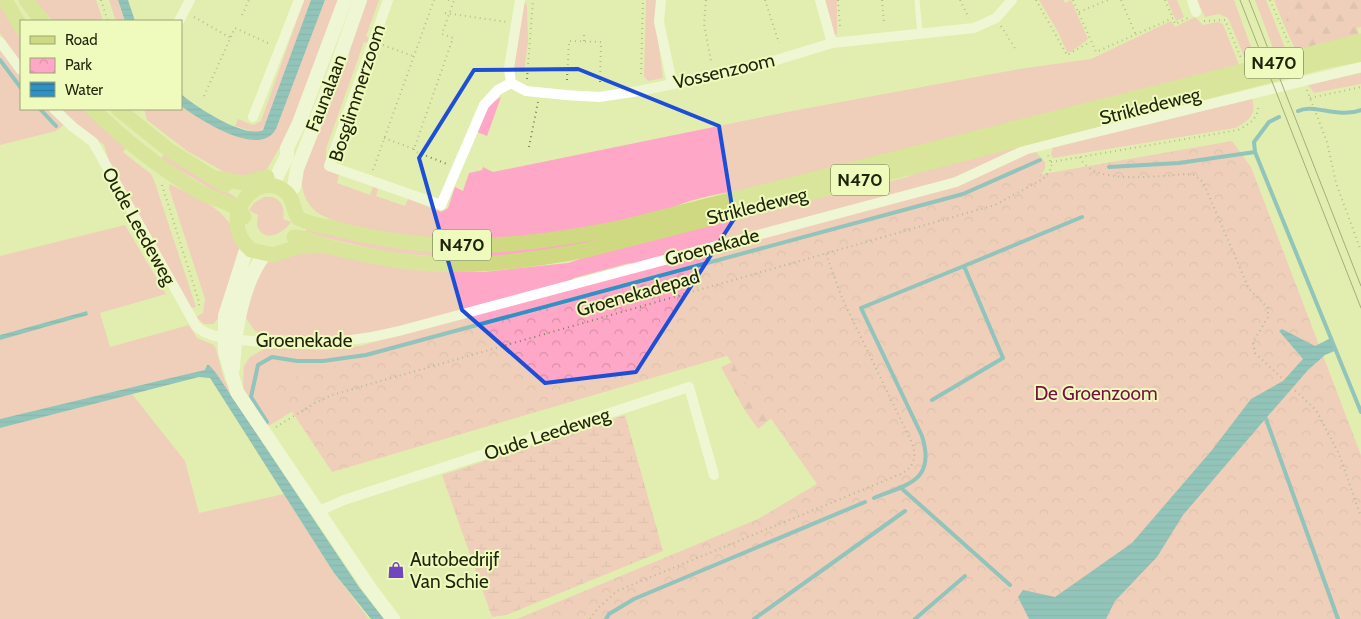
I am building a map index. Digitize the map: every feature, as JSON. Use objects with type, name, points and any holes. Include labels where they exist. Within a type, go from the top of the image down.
[{"type":"main road","points":[[5,0],[20,25]]},
{"type":"main road","points":[[26,0],[41,20]]},
{"type":"main road","name":"Strikledeweg","points":[[303,216],[323,220],[333,228],[396,242],[488,247],[538,242],[592,233],[1361,41]]},
{"type":"main road","name":"Strikledeweg","points":[[295,242],[324,245],[393,260],[436,265],[490,265],[545,258],[587,250],[1361,54]]},
{"type":"main road","points":[[94,110],[134,146],[170,174],[206,196],[217,199],[237,214],[243,216],[252,238],[267,250]]},
{"type":"main road","points":[[119,110],[169,150],[217,178],[249,188],[272,180],[294,187],[301,198],[303,216],[295,242]]},
{"type":"main road","points":[[272,180],[278,188],[288,194],[295,214],[303,216]]},
{"type":"main road","points":[[249,188],[237,214],[239,234],[247,247],[267,250]]},
{"type":"main road","name":"N470","points":[[267,250],[280,244],[295,242]]},
{"type":"street","points":[[180,20],[190,0]]},
{"type":"street","points":[[253,117],[299,0]]},
{"type":"street","name":"Faunalaan","points":[[272,180],[287,156],[287,148],[299,123],[345,0]]},
{"type":"street","name":"Faunalaan","points":[[294,187],[297,169],[332,80],[360,0]]},
{"type":"street","name":"Bosglimmerzoom","points":[[388,0],[328,166],[441,205],[484,106],[498,90],[511,83]]},
{"type":"street","points":[[511,83],[509,68],[520,0]]},
{"type":"street","points":[[660,0],[659,22],[672,83]]},
{"type":"street","points":[[820,0],[836,42]]},
{"type":"street","name":"Vossenzoom","points":[[511,83],[526,91],[599,96],[639,91],[751,68],[836,42],[974,28],[996,18],[1012,0]]},
{"type":"street","points":[[1192,0],[1196,12]]},
{"type":"street","points":[[0,42],[20,69]]},
{"type":"street","name":"Groenekade","points":[[229,338],[315,344],[367,339],[956,182],[1027,149],[1361,67]]},
{"type":"street","name":"Oude Leedeweg","points":[[55,110],[73,128],[93,142],[196,326],[205,335],[229,338]]},
{"type":"street","points":[[229,338],[227,305],[247,247]]},
{"type":"street","points":[[267,250],[257,267],[225,352],[233,376],[243,403],[319,511],[371,590],[393,619]]},
{"type":"street","name":"Oude Leedeweg","points":[[319,511],[344,500],[689,388],[714,475]]},
{"type":"lane","points":[[917,0],[920,34]]},
{"type":"path","points":[[101,0],[108,20]]},
{"type":"path","points":[[242,15],[249,0]]},
{"type":"path","points":[[369,180],[434,0]]},
{"type":"path","points":[[414,149],[453,38],[442,34],[454,0]]},
{"type":"path","points":[[526,91],[533,0]]},
{"type":"path","points":[[641,74],[643,0]]},
{"type":"path","points":[[706,0],[704,24],[711,61]]},
{"type":"path","points":[[765,0],[779,43]]},
{"type":"path","points":[[836,42],[838,0]]},
{"type":"path","points":[[882,0],[884,23]]},
{"type":"path","points":[[960,0],[974,28]]},
{"type":"path","points":[[1036,0],[1067,55],[1091,41]]},
{"type":"path","points":[[1073,0],[1096,52],[1173,18]]},
{"type":"path","points":[[1079,12],[1108,0]]},
{"type":"path","points":[[1121,0],[1136,35]]},
{"type":"path","points":[[1165,0],[1175,24],[1194,16],[1193,13],[1196,12],[1202,20],[1225,20],[1241,58]]},
{"type":"path","points":[[1270,0],[1290,45]]},
{"type":"path","points":[[184,12],[231,38]]},
{"type":"path","points":[[445,13],[516,24]]},
{"type":"path","points":[[996,18],[1016,50]]},
{"type":"path","points":[[204,96],[236,28],[280,48]]},
{"type":"path","points":[[584,35],[584,41]]},
{"type":"path","points":[[567,80],[569,41],[601,42],[600,82]]},
{"type":"path","points":[[373,42],[413,56]]},
{"type":"path","points":[[1305,85],[1327,142],[1336,183],[1361,251]]},
{"type":"path","points":[[1310,98],[1361,87]]},
{"type":"path","points":[[529,148],[540,92]]},
{"type":"path","points":[[1045,145],[1052,162],[1238,130],[1252,122],[1257,114],[1257,98]]},
{"type":"path","points":[[384,138],[457,168]]},
{"type":"path","points":[[1080,157],[1088,167],[1106,175],[1153,177],[1188,174],[1199,178],[1249,289],[1268,308],[1268,316],[1255,336],[1253,347],[1260,359],[1301,394],[1316,410],[1324,423],[1348,476],[1361,517]]},
{"type":"path","name":"Groenekadepad","points":[[265,434],[315,403],[332,395],[996,205],[1043,179],[1050,171],[1052,162]]},
{"type":"path","name":"Oude Leedeweg","points":[[162,185],[199,302]]},
{"type":"path","points":[[590,619],[598,608],[617,592],[901,474],[911,467],[915,456],[912,443],[842,298],[826,254]]},
{"type":"highlighted area","points":[[578,69],[719,126],[734,219],[636,372],[545,383],[462,310],[419,158],[474,70]]},
{"type":"green space","points":[[35,0],[96,0],[103,20],[51,20]]},
{"type":"green space","points":[[109,0],[118,0],[125,20],[116,20]]},
{"type":"green space","points":[[304,0],[311,0],[267,125],[258,133],[235,126],[238,119],[253,125],[261,121]]},
{"type":"green space","points":[[325,0],[339,0],[290,129],[266,171],[235,178],[187,151],[147,120],[144,110],[182,110],[182,107],[215,127],[244,139],[257,140],[268,137],[276,129]]},
{"type":"green space","points":[[364,0],[379,0],[366,36],[369,38],[367,43],[364,42],[326,149],[328,168],[339,175],[337,183],[370,195],[373,187],[378,189],[376,196],[405,206],[408,199],[441,212],[448,208],[455,187],[463,191],[469,173],[482,170],[483,167],[493,172],[792,111],[1019,69],[1091,59],[1171,21],[1175,27],[1195,17],[1203,25],[1217,22],[1223,24],[1239,65],[769,186],[700,198],[633,221],[535,236],[468,239],[435,238],[402,235],[331,220],[313,208],[306,199],[302,187],[301,172],[332,86],[342,74],[349,57],[348,44]]},
{"type":"green space","points":[[646,0],[657,0],[656,25],[663,78],[648,81],[644,76]]},
{"type":"green space","points":[[825,0],[837,0],[837,35],[834,34]]},
{"type":"green space","points":[[1039,0],[1063,0],[1065,3],[1071,0],[1088,39],[1071,52],[1067,52],[1058,32]]},
{"type":"green space","points":[[1167,0],[1177,0],[1184,17],[1176,21]]},
{"type":"green space","points":[[1197,0],[1234,0],[1256,61],[1247,63],[1228,18],[1219,14],[1205,17]]},
{"type":"green space","points":[[1255,0],[1266,0],[1287,53],[1276,56]]},
{"type":"green space","points":[[1274,0],[1293,0],[1284,25]]},
{"type":"green space","points":[[1293,0],[1361,0],[1361,27],[1357,28],[1359,35],[1296,51],[1284,25]]},
{"type":"green space","points":[[0,1],[20,32],[20,62],[0,33]]},
{"type":"green space","points":[[524,2],[527,5],[528,42],[524,72],[513,71]]},
{"type":"green space","points":[[0,48],[20,75],[20,110],[52,110],[65,124],[56,131],[0,145]]},
{"type":"green space","points":[[1361,73],[1361,84],[1314,93],[1308,85]]},
{"type":"green space","points":[[501,97],[487,136],[477,132],[488,106]]},
{"type":"green space","points":[[1252,99],[1253,113],[1248,120],[1235,128],[1053,158],[1051,154],[1053,147]]},
{"type":"green space","points":[[60,110],[84,110],[126,148],[123,152],[151,174],[196,307],[191,308],[115,180],[104,145]]},
{"type":"green space","points":[[1074,128],[954,178],[574,278],[377,333],[330,338],[261,334],[255,331],[245,317],[252,288],[266,263],[306,249],[436,271],[483,272],[568,263],[637,240],[830,191],[871,186],[907,177],[934,165]]},
{"type":"green space","name":"De Groenzoom","points":[[1232,141],[1251,167],[1361,455],[1361,619],[517,619],[758,519],[817,484],[727,356],[332,472],[273,383],[1014,179]]},
{"type":"green space","points":[[1036,152],[1045,162],[1045,169],[1040,176],[293,411],[270,425],[264,425],[246,399],[243,386],[244,366],[250,357],[266,348],[326,350],[360,346],[953,187],[1020,156]]},
{"type":"green space","points":[[164,154],[237,198],[234,203],[161,159]]},
{"type":"green space","points":[[916,157],[555,251],[467,259],[386,252],[305,233],[307,227],[432,251],[467,253],[545,247]]},
{"type":"green space","points":[[170,184],[216,209],[232,226],[237,238],[240,253],[219,318],[213,324],[204,324],[196,317],[203,313],[205,299],[169,188]]},
{"type":"green space","points":[[264,197],[274,198],[280,202],[284,214],[283,219],[291,222],[283,230],[268,236],[260,231],[257,225],[258,215],[249,210],[254,203]]},
{"type":"green space","points":[[125,225],[166,294],[100,313],[110,347],[189,325],[197,338],[214,345],[224,379],[232,394],[230,396],[209,365],[205,370],[0,419],[0,340],[88,315],[87,311],[0,335],[0,256]]},
{"type":"green space","points":[[739,359],[774,416],[758,429],[744,409],[721,367]]},
{"type":"green space","points":[[132,394],[185,461],[199,513],[284,494],[334,573],[369,619],[0,619],[0,428]]},
{"type":"green space","points":[[625,415],[663,551],[506,615],[492,617],[442,475]]},
{"type":"water","points":[[118,0],[128,0],[135,20],[125,20]]},
{"type":"water","points":[[311,0],[325,0],[276,129],[268,137],[257,140],[244,139],[215,127],[182,107],[182,95],[233,126],[255,132],[263,130]]},
{"type":"water","points":[[87,311],[88,315],[0,340],[0,335]]},
{"type":"water","points":[[1282,329],[1315,346],[1331,338],[1337,350],[1325,355],[1308,370],[1261,424],[1183,515],[1157,557],[1115,601],[1106,619],[1029,619],[1018,597],[1023,590],[1055,597],[1132,543],[1212,450],[1251,399],[1283,381],[1303,359],[1279,331]]},
{"type":"water","points":[[207,365],[216,373],[359,587],[384,619],[371,619],[334,573],[210,378],[199,377],[0,428],[0,419],[205,370]]},
{"type":"waterway","points":[[0,60],[20,87]]},
{"type":"waterway","points":[[1298,111],[1311,109],[1343,113],[1361,110]]},
{"type":"waterway","points":[[41,110],[56,126]]},
{"type":"waterway","points":[[1279,117],[1269,122],[1254,142],[1255,152],[1361,412]]},
{"type":"waterway","points":[[1109,167],[1179,163],[1255,152]]},
{"type":"waterway","points":[[267,422],[251,397],[258,365],[272,357],[297,361],[323,361],[366,355],[963,194],[1040,160]]},
{"type":"waterway","points":[[932,400],[1003,358],[964,266],[1082,217]]},
{"type":"waterway","points":[[874,498],[898,489],[916,479],[922,472],[925,463],[925,451],[922,436],[861,308],[964,266]]},
{"type":"waterway","points":[[1266,419],[1338,619]]},
{"type":"waterway","points":[[900,487],[1010,585]]},
{"type":"waterway","points":[[606,619],[609,614],[634,599],[865,502]]},
{"type":"waterway","points":[[754,619],[905,511]]},
{"type":"waterway","points":[[915,619],[965,576]]},
{"type":"tram line","points":[[1240,0],[1361,308]]},
{"type":"tram line","points":[[1249,0],[1361,286]]},
{"type":"place","name":"Autobedrijf Van Schie","points":[[396,570]]}]
